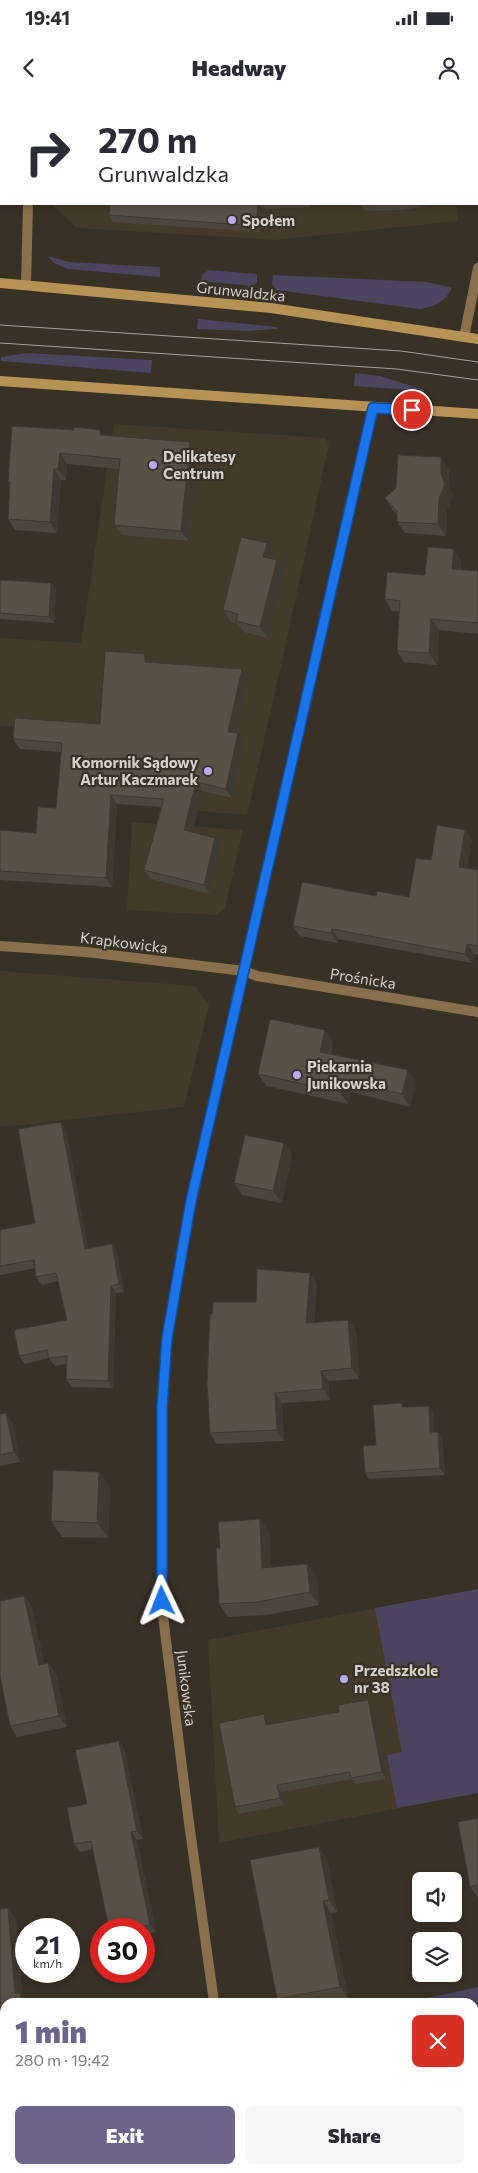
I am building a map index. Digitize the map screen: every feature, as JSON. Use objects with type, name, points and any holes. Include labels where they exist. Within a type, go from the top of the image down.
[{"type":"street","points":[[26,285],[28,205]]},
{"type":"street","points":[[464,337],[478,268]]},
{"type":"street","name":"Grunwaldzka","points":[[0,283],[271,308],[478,339]]},
{"type":"street","points":[[0,381],[478,414]]},
{"type":"street","name":"Junikowska","points":[[213,1998],[163,1616],[161,1585],[162,1407],[167,1338],[191,1201],[373,408]]},
{"type":"street","name":"Krapkowicka","points":[[0,946],[86,952],[244,971]]},
{"type":"street","name":"Prośnicka","points":[[244,971],[257,976],[478,1012]]},
{"type":"shaded area","points":[[52,205],[456,205],[458,221],[275,240],[77,228]]},
{"type":"shaded area","points":[[48,256],[69,262],[160,267],[160,277],[68,269],[54,263]]},
{"type":"shaded area","points":[[209,270],[257,274],[257,282],[252,286],[201,281],[202,275]]},
{"type":"shaded area","points":[[273,275],[427,282],[452,288],[439,303],[420,309],[276,290],[272,284]]},
{"type":"shaded area","points":[[198,319],[277,327],[277,329],[248,331],[197,329]]},
{"type":"shaded area","points":[[27,353],[152,360],[151,373],[1,361],[1,357]]},
{"type":"shaded area","points":[[355,373],[380,376],[424,391],[354,386]]},
{"type":"shaded area","points":[[114,424],[325,438],[329,444],[247,815],[161,808],[167,737],[0,726],[0,638],[81,643]]},
{"type":"shaded area","points":[[132,822],[243,830],[225,908],[216,915],[127,910]]},
{"type":"shaded area","points":[[0,971],[195,986],[209,1005],[184,1107],[0,1127]]},
{"type":"shaded area","name":"Przedszkole nr 38","points":[[478,1589],[478,1793],[219,1843],[208,1640]]},
{"type":"shaded area","points":[[478,1589],[478,1793],[397,1808],[387,1755],[402,1752],[375,1608]]},
{"type":"shaded area","points":[[478,1987],[478,1998],[427,1998]]},
{"type":"building","points":[[110,205],[258,205],[256,226],[109,215]]},
{"type":"building","points":[[12,426],[74,430],[74,427],[100,430],[100,435],[190,442],[181,531],[114,525],[120,459],[60,453],[58,469],[54,469],[50,522],[8,519],[10,482],[8,481]]},
{"type":"building","points":[[398,455],[441,457],[441,474],[445,484],[439,498],[438,524],[397,522],[397,511],[385,498],[396,488]]},
{"type":"building","points":[[241,537],[267,543],[263,557],[277,560],[260,627],[236,621],[238,614],[223,610]]},
{"type":"building","points":[[428,547],[454,549],[452,569],[478,571],[478,623],[431,619],[429,653],[397,651],[400,601],[385,599],[387,572],[425,575]]},
{"type":"building","points":[[0,580],[51,583],[49,617],[0,613]]},
{"type":"building","points":[[105,651],[145,654],[145,662],[242,669],[228,732],[238,733],[226,789],[196,782],[184,830],[215,838],[204,885],[144,870],[164,799],[111,795],[106,878],[0,871],[0,830],[36,833],[38,807],[56,808],[62,743],[13,739],[15,718],[100,724]]},
{"type":"building","points":[[437,825],[465,830],[459,867],[478,870],[478,946],[467,944],[465,954],[332,929],[331,933],[293,926],[302,882],[376,896],[377,891],[409,897],[416,858],[431,860]]},
{"type":"building","points":[[270,1019],[325,1030],[320,1052],[408,1070],[402,1094],[342,1080],[340,1092],[258,1074]]},
{"type":"building","points":[[61,1122],[85,1249],[112,1244],[119,1284],[111,1286],[108,1381],[66,1379],[67,1356],[49,1358],[47,1350],[19,1356],[14,1330],[67,1320],[56,1273],[36,1277],[34,1260],[0,1266],[0,1230],[35,1223],[18,1129]]},
{"type":"building","points":[[245,1135],[284,1143],[273,1191],[234,1183]]},
{"type":"building","points":[[257,1269],[310,1273],[306,1323],[348,1320],[352,1368],[321,1371],[323,1389],[275,1393],[277,1430],[210,1433],[207,1383],[210,1314],[212,1314],[213,1302],[256,1302]]},
{"type":"building","points":[[402,1403],[402,1407],[429,1406],[430,1432],[438,1432],[440,1468],[365,1473],[363,1446],[376,1445],[373,1405]]},
{"type":"building","points":[[6,1413],[14,1452],[0,1455],[0,1414]]},
{"type":"building","points":[[53,1470],[99,1472],[97,1523],[51,1521]]},
{"type":"building","points":[[260,1519],[262,1568],[307,1564],[310,1592],[257,1602],[219,1604],[216,1548],[220,1548],[218,1522]]},
{"type":"building","points":[[24,1596],[39,1665],[48,1663],[59,1716],[10,1726],[0,1676],[0,1601]]},
{"type":"building","points":[[368,1700],[382,1772],[351,1778],[350,1772],[277,1785],[280,1798],[235,1807],[219,1723],[264,1714],[266,1725],[339,1712],[338,1705]]},
{"type":"building","points":[[119,1741],[137,1831],[131,1832],[149,1918],[107,1918],[91,1841],[74,1844],[67,1808],[87,1804],[75,1750]]},
{"type":"building","points":[[478,1818],[478,1885],[470,1887],[458,1822]]},
{"type":"building","points":[[319,1847],[329,1900],[323,1901],[340,1987],[277,1998],[250,1860]]},
{"type":"building","points":[[8,1908],[15,1993],[20,1993],[21,1998],[0,1998],[0,1909]]},
{"type":"tram line","points":[[0,325],[401,351],[478,362]]},
{"type":"tram line","points":[[0,343],[397,369],[478,380]]},
{"type":"place","name":"Społem","points":[[232,220]]},
{"type":"place","name":"Delikatesy Centrum","points":[[153,465]]},
{"type":"place","name":"Komornik Sądowy Artur Kaczmarek","points":[[208,771]]},
{"type":"place","name":"Piekarnia Junikowska","points":[[297,1075]]},
{"type":"place","name":"Przedszkole nr 38","points":[[344,1679]]},
{"type":"route","points":[[162,1601],[162,1407],[167,1338],[191,1201],[373,408],[412,410]]}]
